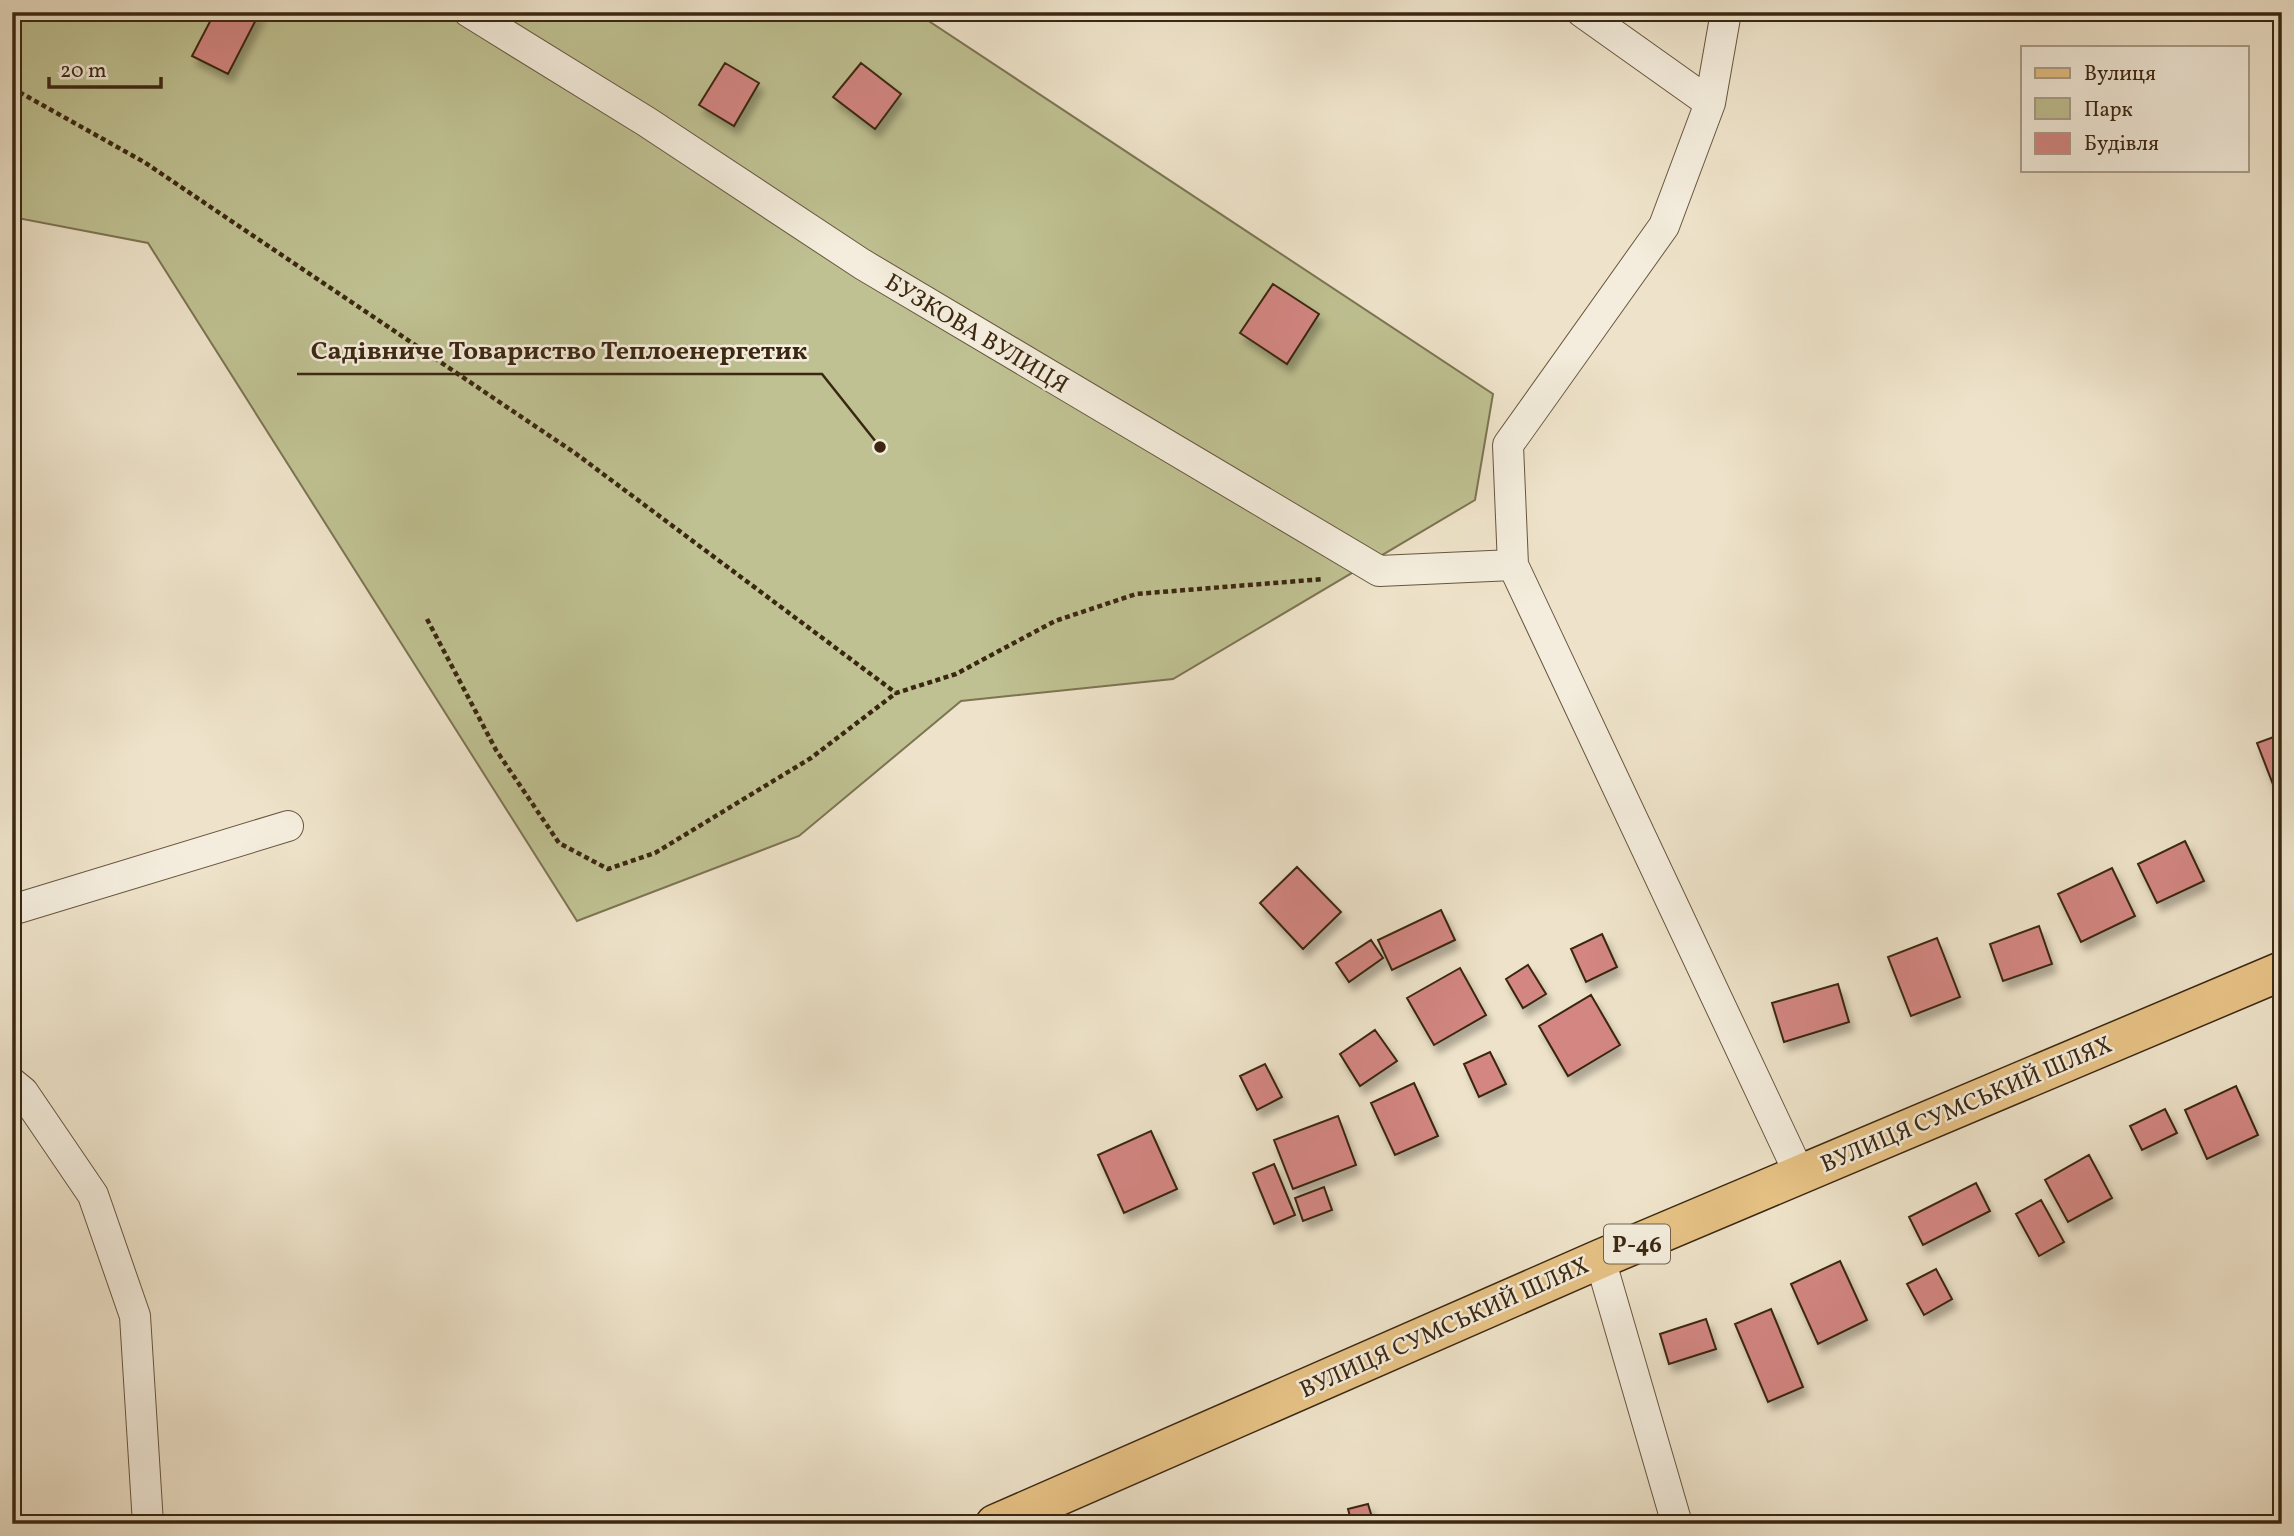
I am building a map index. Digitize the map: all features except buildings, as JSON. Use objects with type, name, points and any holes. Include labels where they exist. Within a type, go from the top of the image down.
[{"type":"main road","name":"ВУЛИЦЯ СУМСЬКИЙ ШЛЯХ","points":[[995,1524],[1600,1259],[2282,971]]},
{"type":"street","name":"БУЗКОВА ВУЛИЦЯ","points":[[469,12],[646,122],[862,264],[1379,571]]},
{"type":"street","points":[[1582,12],[1710,103]]},
{"type":"street","points":[[1726,12],[1710,103],[1664,226],[1508,445],[1513,565],[1800,1175]]},
{"type":"street","points":[[1379,571],[1513,565]]},
{"type":"street","points":[[12,910],[288,826]]},
{"type":"street","points":[[12,1083],[23,1092],[93,1195],[135,1316],[148,1524]]},
{"type":"street","points":[[1600,1259],[1677,1524]]},
{"type":"path","points":[[12,88],[144,162],[575,453],[896,693]]},
{"type":"path","points":[[427,619],[496,750],[559,843],[608,869],[655,853],[811,758],[896,693],[956,674],[1055,621],[1136,594],[1302,582],[1379,571]]},
{"type":"green space","points":[[12,12],[915,12],[1493,394],[1475,500],[1173,679],[961,701],[799,836],[577,921],[148,243],[12,217]]},
{"type":"place","name":"Садівниче Товариство Теплоенергетик","points":[[880,447]]}]
